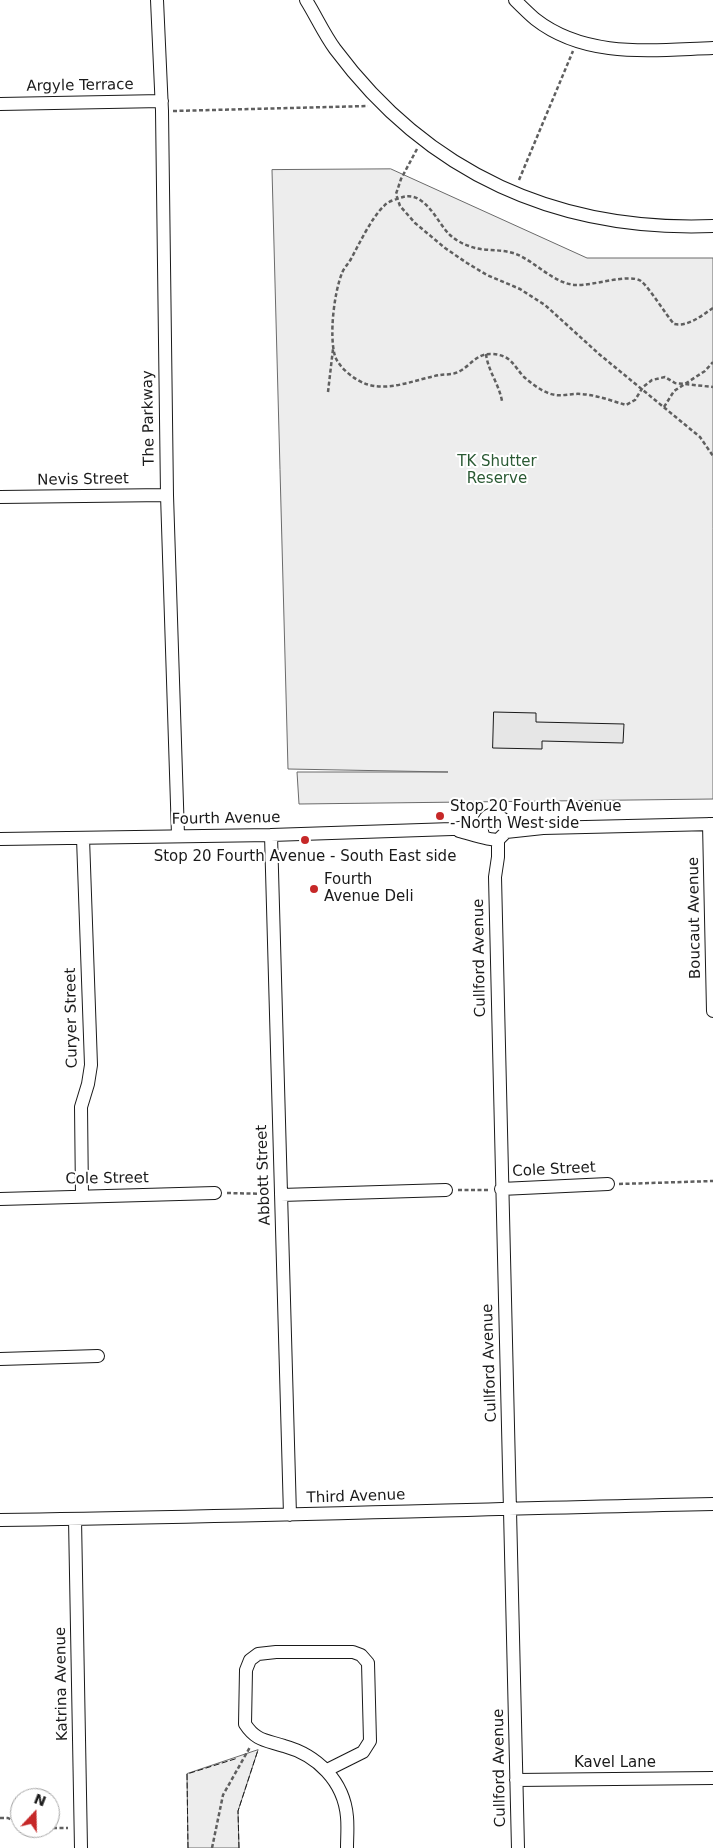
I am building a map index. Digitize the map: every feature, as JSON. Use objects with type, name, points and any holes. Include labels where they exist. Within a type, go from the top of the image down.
[{"type":"street","name":"The Parkway","points":[[157,0],[162,106],[167,495],[178,835]]},
{"type":"street","points":[[306,0],[334,47],[358,78],[383,105],[422,140],[457,163],[513,193],[554,208],[594,217],[646,225],[713,226]]},
{"type":"street","points":[[515,0],[535,19],[556,32],[577,41],[628,51],[713,48]]},
{"type":"street","name":"Argyle Terrace","points":[[0,104],[162,106]]},
{"type":"street","name":"Nevis Street","points":[[0,497],[167,495]]},
{"type":"street","name":"Fourth Avenue","points":[[0,839],[272,835],[452,829],[494,833],[543,828],[711,824]]},
{"type":"street","name":"Boucaut Avenue","points":[[711,824],[713,1011]]},
{"type":"street","name":"Cullford Avenue","points":[[494,833],[498,857],[495,877],[501,1190],[511,1509],[518,1848]]},
{"type":"street","name":"Abbott Street","points":[[272,835],[290,1515]]},
{"type":"street","name":"Curyer Street","points":[[82,1196],[81,1107],[91,1065],[83,838]]},
{"type":"street","name":"Cole Street","points":[[501,1190],[608,1184]]},
{"type":"street","points":[[281,1195],[446,1190]]},
{"type":"street","name":"Cole Street","points":[[0,1199],[215,1193]]},
{"type":"street","points":[[0,1360],[98,1356]]},
{"type":"street","name":"Third Avenue","points":[[0,1520],[290,1515],[713,1504]]},
{"type":"street","name":"Katrina Avenue","points":[[75,1519],[81,1848]]},
{"type":"street","points":[[327,1770],[363,1752],[370,1742],[368,1663],[361,1655],[353,1652],[276,1652],[258,1654],[250,1660],[246,1670],[245,1724],[256,1738],[303,1752],[327,1770],[344,1802],[347,1816],[347,1848]]},
{"type":"street","name":"Kavel Lane","points":[[516,1780],[713,1778]]},
{"type":"path","points":[[513,193],[577,41]]},
{"type":"path","points":[[162,106],[383,105]]},
{"type":"path","points":[[422,140],[401,179],[396,194],[397,199],[415,223],[444,248],[480,271],[515,286],[545,306],[599,354],[700,437],[713,456]]},
{"type":"path","points":[[713,308],[689,323],[681,326],[674,324],[642,282],[633,278],[621,278],[591,285],[566,283],[513,253],[461,243],[450,235],[427,205],[407,196],[384,205],[361,238],[342,273],[334,315],[335,357],[350,374],[364,383],[376,386],[391,386],[451,374],[460,371],[478,356],[486,354],[503,355],[512,361],[528,380],[550,394],[596,396],[626,405],[635,400],[652,380],[664,377],[675,383],[713,387]]},
{"type":"path","points":[[328,392],[334,345]]},
{"type":"path","points":[[486,354],[488,366],[500,391],[502,401]]},
{"type":"path","points":[[664,406],[674,391],[705,370],[713,362]]},
{"type":"path","points":[[608,1184],[713,1181]]},
{"type":"path","points":[[446,1190],[501,1190]]},
{"type":"path","points":[[215,1193],[281,1195]]},
{"type":"path","points":[[212,1848],[223,1795],[251,1746]]},
{"type":"path","points":[[60,1828],[70,1828]]},
{"type":"shaded area","name":"TK Shutter Reserve","points":[[391,169],[587,258],[713,258],[713,799],[299,804],[297,772],[448,772],[288,769],[272,170]]},
{"type":"shaded area","points":[[258,1750],[238,1811],[239,1848],[188,1848],[187,1774]]},
{"type":"building","points":[[494,712],[536,713],[536,722],[624,724],[623,743],[542,741],[542,749],[493,748]]},
{"type":"fence","points":[[239,1848],[238,1811],[258,1750]]},
{"type":"fence","points":[[188,1848],[187,1774],[238,1758]]},
{"type":"place","name":"Stop 20 Fourth Avenue - North West side","points":[[440,816]]},
{"type":"place","name":"Stop 20 Fourth Avenue - South East side","points":[[305,840]]},
{"type":"place","name":"Fourth Avenue Deli","points":[[314,889]]}]
